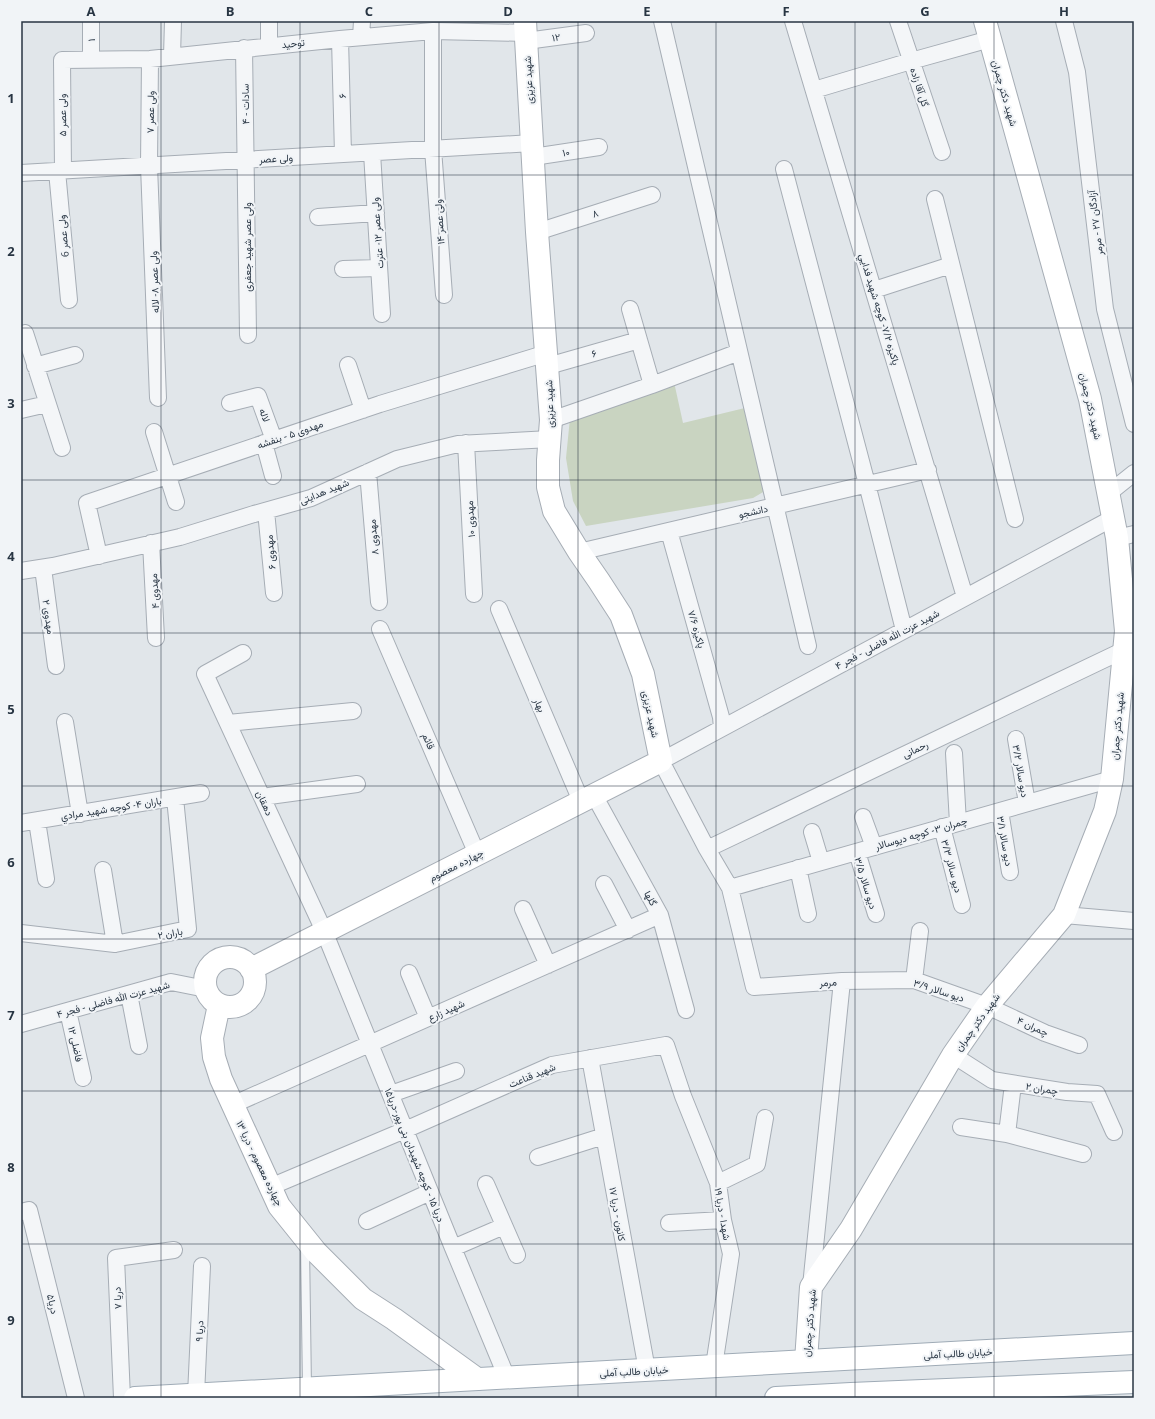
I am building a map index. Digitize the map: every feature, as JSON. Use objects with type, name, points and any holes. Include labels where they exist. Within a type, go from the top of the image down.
[{"type":"street","name":"۱","points":[[91,21],[91,60]]},
{"type":"street","points":[[172,56],[173,21]]},
{"type":"street","points":[[269,21],[269,46]]},
{"type":"street","points":[[362,21],[362,37]]},
{"type":"street","points":[[662,21],[808,646]]},
{"type":"street","name":"پاکیزه ۷/۲- كوچه شهيد فدايي","points":[[793,21],[965,597]]},
{"type":"street","name":"گل آقا زاده","points":[[898,21],[942,152]]},
{"type":"street","name":"آزادگان ۲۷ - مرمر","points":[[1064,21],[1077,72],[1105,309],[1134,424]]},
{"type":"street","name":"توحید","points":[[62,60],[172,56],[362,37],[412,27],[433,31],[526,32]]},
{"type":"street","points":[[814,90],[911,60],[988,30]]},
{"type":"street","name":"شهید دکتر چمران","points":[[806,1361],[811,1286],[851,1229],[953,1055],[987,1006],[1064,915],[1105,811],[1112,779],[1126,631],[1129,625],[1121,530],[1109,493],[1090,399],[988,30]]},
{"type":"street","points":[[433,31],[433,149]]},
{"type":"street","name":"۱۲","points":[[526,32],[586,33]]},
{"type":"street","name":"شهید عزیزی","points":[[526,32],[537,232],[548,360],[551,429],[548,488],[554,511],[621,615],[643,674],[661,761]]},
{"type":"street","name":"۶","points":[[340,38],[343,154]]},
{"type":"street","name":"۴ - سادات","points":[[244,48],[246,160]]},
{"type":"street","name":"ولی عصر ۷","points":[[149,166],[150,58]]},
{"type":"street","name":"ولی عصر ۵","points":[[60,171],[62,60]]},
{"type":"street","name":"۱۰","points":[[532,150],[599,147]]},
{"type":"street","name":"ولی عصر","points":[[21,173],[433,149],[532,150]]},
{"type":"street","name":"ولی عصر ۱۴","points":[[433,149],[444,295]]},
{"type":"street","name":"ولی عصر ۱۲- عترت","points":[[372,152],[382,314]]},
{"type":"street","name":"ولی عصر شهید جعفری","points":[[246,160],[248,335]]},
{"type":"street","name":"ولی عصر ۸- لاله","points":[[149,166],[158,398]]},
{"type":"street","points":[[784,169],[904,630]]},
{"type":"street","name":"ولی عصر 6","points":[[60,171],[68,300]]},
{"type":"street","name":"۸","points":[[537,232],[652,195]]},
{"type":"street","points":[[935,198],[1015,519]]},
{"type":"street","points":[[318,217],[376,214]]},
{"type":"street","points":[[874,290],[951,265]]},
{"type":"street","points":[[344,269],[379,268]]},
{"type":"street","points":[[630,309],[652,385]]},
{"type":"street","points":[[25,333],[62,448]]},
{"type":"street","name":"۶","points":[[548,360],[639,340]]},
{"type":"street","name":"شهید هدایتی","points":[[21,572],[180,537],[266,510],[311,498],[397,459],[458,444],[551,429],[652,385],[739,352]]},
{"type":"street","points":[[35,366],[75,355]]},
{"type":"street","name":"مهدوی ۵ - بنفشه","points":[[99,556],[86,503],[363,410],[548,360]]},
{"type":"street","points":[[348,365],[363,410]]},
{"type":"street","name":"لاله","points":[[230,403],[258,396],[269,442]]},
{"type":"street","points":[[21,410],[48,404]]},
{"type":"street","points":[[154,432],[176,502]]},
{"type":"street","points":[[269,442],[273,476]]},
{"type":"street","name":"مهدوی ۱۰","points":[[466,443],[474,594]]},
{"type":"street","name":"دانشجو","points":[[579,552],[928,470]]},
{"type":"street","name":"مهدوی ۸","points":[[368,472],[379,602]]},
{"type":"street","points":[[1109,493],[1134,474]]},
{"type":"street","name":"مهدوی ۶","points":[[266,510],[274,593]]},
{"type":"street","name":"شهید عزت الله فاضلی - فجر ۴","points":[[661,761],[965,597],[1121,530]]},
{"type":"street","name":"پاکیزه ۷/۶","points":[[670,531],[722,717],[722,728]]},
{"type":"street","name":"مهدوی ۴","points":[[152,544],[156,638]]},
{"type":"street","name":"مهدوی ۲","points":[[42,568],[56,666]]},
{"type":"street","name":"بهار","points":[[499,608],[588,798]]},
{"type":"street","name":"قائم","points":[[380,629],[478,854]]},
{"type":"street","name":"رحمانی","points":[[707,849],[1124,650]]},
{"type":"street","name":"دهقان","points":[[243,653],[205,674],[324,931]]},
{"type":"street","points":[[228,723],[353,711]]},
{"type":"street","points":[[65,722],[80,814]]},
{"type":"street","name":"دیو سالار ۳/۲","points":[[1016,738],[1027,803]]},
{"type":"street","points":[[954,752],[958,823]]},
{"type":"street","name":"چهارده معصوم","points":[[251,969],[661,761]]},
{"type":"street","name":"مرمر","points":[[661,761],[707,849],[730,888],[754,987],[842,981],[811,1286]]},
{"type":"street","name":"چمران ۳- كوچه ديوسالار","points":[[730,888],[1112,779]]},
{"type":"street","points":[[262,797],[357,784]]},
{"type":"street","name":"باران ۴- كوچه شهيد مرادي","points":[[21,823],[201,793]]},
{"type":"street","name":"باران ۲","points":[[21,933],[115,944],[188,929],[175,798]]},
{"type":"street","name":"گلها","points":[[588,798],[660,915],[686,1010]]},
{"type":"street","name":"دیو سالار ۳/۱","points":[[1000,811],[1010,872]]},
{"type":"street","points":[[863,817],[874,847]]},
{"type":"street","points":[[37,821],[46,879]]},
{"type":"street","name":"دیو سالار ۳/۳","points":[[942,828],[962,904]]},
{"type":"street","points":[[812,832],[821,862]]},
{"type":"street","name":"دیو سالار ۳/۵","points":[[857,852],[876,914]]},
{"type":"street","points":[[798,868],[808,914]]},
{"type":"street","points":[[103,870],[115,944]]},
{"type":"street","points":[[604,884],[628,930]]},
{"type":"street","points":[[523,909],[548,965]]},
{"type":"street","name":"شهید زارع","points":[[232,1105],[660,915]]},
{"type":"street","points":[[1064,915],[1134,921]]},
{"type":"street","points":[[914,980],[920,930]]},
{"type":"street","name":"دریا ۱۵ - كوچه شهيدان بنی پور-دريا۱۵","points":[[324,931],[507,1378]]},
{"type":"street","points":[[231,957],[246,963],[254,976],[255,984],[253,992],[248,999],[242,1004],[227,1007],[212,997],[205,981],[210,966],[216,961],[231,957]]},
{"type":"street","points":[[409,973],[428,1018]]},
{"type":"street","name":"دیو سالار ۳/۹","points":[[842,981],[914,980],[987,1006]]},
{"type":"street","name":"شهید عزت الله فاضلی - فجر ۴","points":[[21,1024],[171,982],[212,997]]},
{"type":"street","points":[[129,994],[139,1046]]},
{"type":"street","name":"چهارده معصوم - دریا ۱۳","points":[[212,997],[212,1038],[214,1057],[221,1079],[279,1206],[316,1252],[363,1299],[394,1318],[477,1379]]},
{"type":"street","name":"چمران ۴","points":[[987,1006],[1045,1033],[1079,1045]]},
{"type":"street","name":"فاضلی ۱۲","points":[[68,1011],[83,1078]]},
{"type":"street","name":"شهید قناعت","points":[[270,1187],[405,1130],[552,1065],[666,1045]]},
{"type":"street","name":"شهدا - دریا ۱۹","points":[[666,1045],[683,1096],[718,1183],[723,1220],[730,1254],[714,1366]]},
{"type":"street","name":"چمران ۲","points":[[953,1055],[992,1080],[1067,1092],[1097,1094],[1114,1132]]},
{"type":"street","name":"کانون - دریا ۱۷","points":[[590,1058],[647,1370]]},
{"type":"street","points":[[391,1094],[456,1071]]},
{"type":"street","points":[[1007,1134],[1013,1084]]},
{"type":"street","points":[[718,1183],[756,1164],[765,1118]]},
{"type":"street","points":[[961,1127],[1007,1134],[1083,1154]]},
{"type":"street","points":[[538,1157],[604,1136]]},
{"type":"street","points":[[486,1184],[517,1255]]},
{"type":"street","points":[[367,1221],[430,1192]]},
{"type":"street","name":"دریا۵","points":[[25,1211],[76,1398]]},
{"type":"street","points":[[669,1223],[723,1220]]},
{"type":"street","points":[[453,1248],[504,1226]]},
{"type":"street","name":"دریا ۷","points":[[122,1398],[116,1258],[174,1250]]},
{"type":"street","name":"دریا ۹","points":[[196,1395],[202,1266]]},
{"type":"street","name":"خیابان طالب آملی","points":[[135,1398],[1134,1344]]},
{"type":"street","points":[[776,1398],[1101,1391],[1134,1382]]},
{"type":"lane","points":[[305,1238],[307,1389]]},
{"type":"green space","points":[[674,382],[683,423],[749,407],[765,491],[753,498],[586,526],[573,501],[566,458],[570,418]]}]
